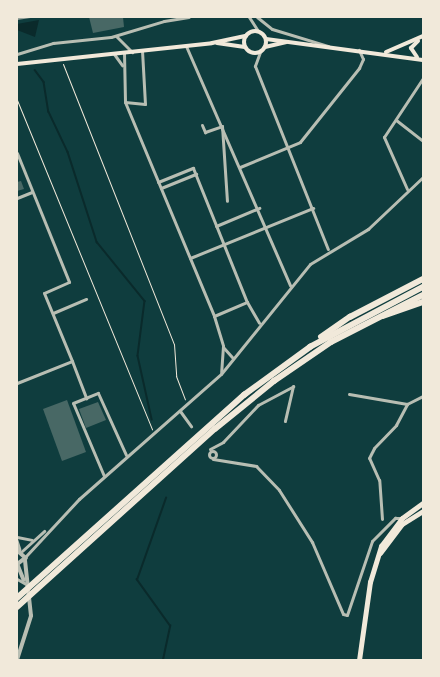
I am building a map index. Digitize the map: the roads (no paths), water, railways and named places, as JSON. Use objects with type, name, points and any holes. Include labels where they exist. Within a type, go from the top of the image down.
[{"type":"highway","points":[[19,596],[212,422],[350,318],[423,279]]},
{"type":"highway","points":[[310,347],[423,287]]},
{"type":"highway","points":[[17,607],[36,592],[241,407],[308,357],[375,318],[423,295]]},
{"type":"highway","points":[[375,318],[423,302]]},
{"type":"highway","points":[[359,660],[370,582],[381,546],[402,518],[423,503]]},
{"type":"highway","points":[[377,557],[402,524],[423,511]]},
{"type":"main road","points":[[17,64],[212,43],[258,32],[266,39],[384,52],[421,59]]},
{"type":"main road","points":[[246,36],[246,47]]},
{"type":"main road","points":[[384,52],[422,37]]},
{"type":"main road","points":[[421,59],[411,48],[422,37]]},
{"type":"main road","points":[[265,47],[266,39]]},
{"type":"main road","points":[[212,43],[246,47],[253,53],[260,52],[265,47],[287,42]]},
{"type":"street","points":[[17,54],[53,43],[116,36],[164,21],[189,17]]},
{"type":"street","points":[[250,17],[258,32]]},
{"type":"street","points":[[257,17],[272,29],[328,46]]},
{"type":"street","points":[[116,36],[132,52]]},
{"type":"street","points":[[186,46],[259,208],[290,285]]},
{"type":"street","points":[[240,167],[300,142],[359,68],[363,59],[359,50]]},
{"type":"street","points":[[125,102],[145,104],[142,51]]},
{"type":"street","points":[[260,52],[255,66],[289,147],[328,249]]},
{"type":"street","points":[[124,53],[123,66],[125,102],[214,316],[223,346],[221,374]]},
{"type":"street","points":[[114,54],[123,66]]},
{"type":"street","points":[[407,189],[384,137],[423,78]]},
{"type":"street","points":[[396,120],[423,141]]},
{"type":"street","points":[[202,125],[205,132],[222,126]]},
{"type":"street","points":[[222,126],[227,201]]},
{"type":"street","points":[[17,153],[69,282],[44,292],[86,398]]},
{"type":"street","points":[[17,165],[21,163]]},
{"type":"street","points":[[158,182],[193,168],[247,302],[259,323]]},
{"type":"street","points":[[161,188],[196,174]]},
{"type":"street","points":[[17,660],[30,625],[26,584],[26,556],[54,524],[126,455],[180,411],[221,374],[259,323],[290,285],[328,249],[368,228],[407,189],[423,177]]},
{"type":"street","points":[[17,198],[32,192]]},
{"type":"street","points":[[216,226],[259,208]]},
{"type":"street","points":[[190,258],[267,228],[313,208]]},
{"type":"street","points":[[53,313],[86,299]]},
{"type":"street","points":[[214,316],[247,302]]},
{"type":"street","points":[[223,346],[233,358]]},
{"type":"street","points":[[17,383],[72,361]]},
{"type":"street","points":[[210,450],[223,442],[258,405],[293,386],[285,422]]},
{"type":"street","points":[[104,476],[73,403],[98,393],[126,455]]},
{"type":"street","points":[[349,394],[407,404]]},
{"type":"street","points":[[382,519],[379,480],[369,458],[374,448],[396,425],[407,404],[423,396]]},
{"type":"street","points":[[180,411],[191,426]]},
{"type":"street","points":[[210,450],[226,459],[262,470],[279,490],[315,547],[343,614],[347,614],[372,541],[395,518],[402,518]]},
{"type":"street","points":[[210,450],[214,459]]},
{"type":"street","points":[[214,459],[217,454]]},
{"type":"street","points":[[214,459],[226,459]]},
{"type":"street","points":[[20,551],[54,524]]},
{"type":"street","points":[[17,537],[25,541],[35,538]]},
{"type":"street","points":[[17,541],[20,551],[26,556]]},
{"type":"street","points":[[25,561],[17,565],[26,584]]},
{"type":"street","points":[[17,579],[26,584]]},
{"type":"water","points":[[39,20],[35,37],[17,30],[17,24]]},
{"type":"waterway","points":[[35,70],[44,82],[49,112],[68,152],[97,242],[145,301],[138,356],[152,419]]},
{"type":"waterway","points":[[163,660],[170,626],[137,580],[166,498]]},
{"type":"railway","points":[[17,19],[32,17]]}]
